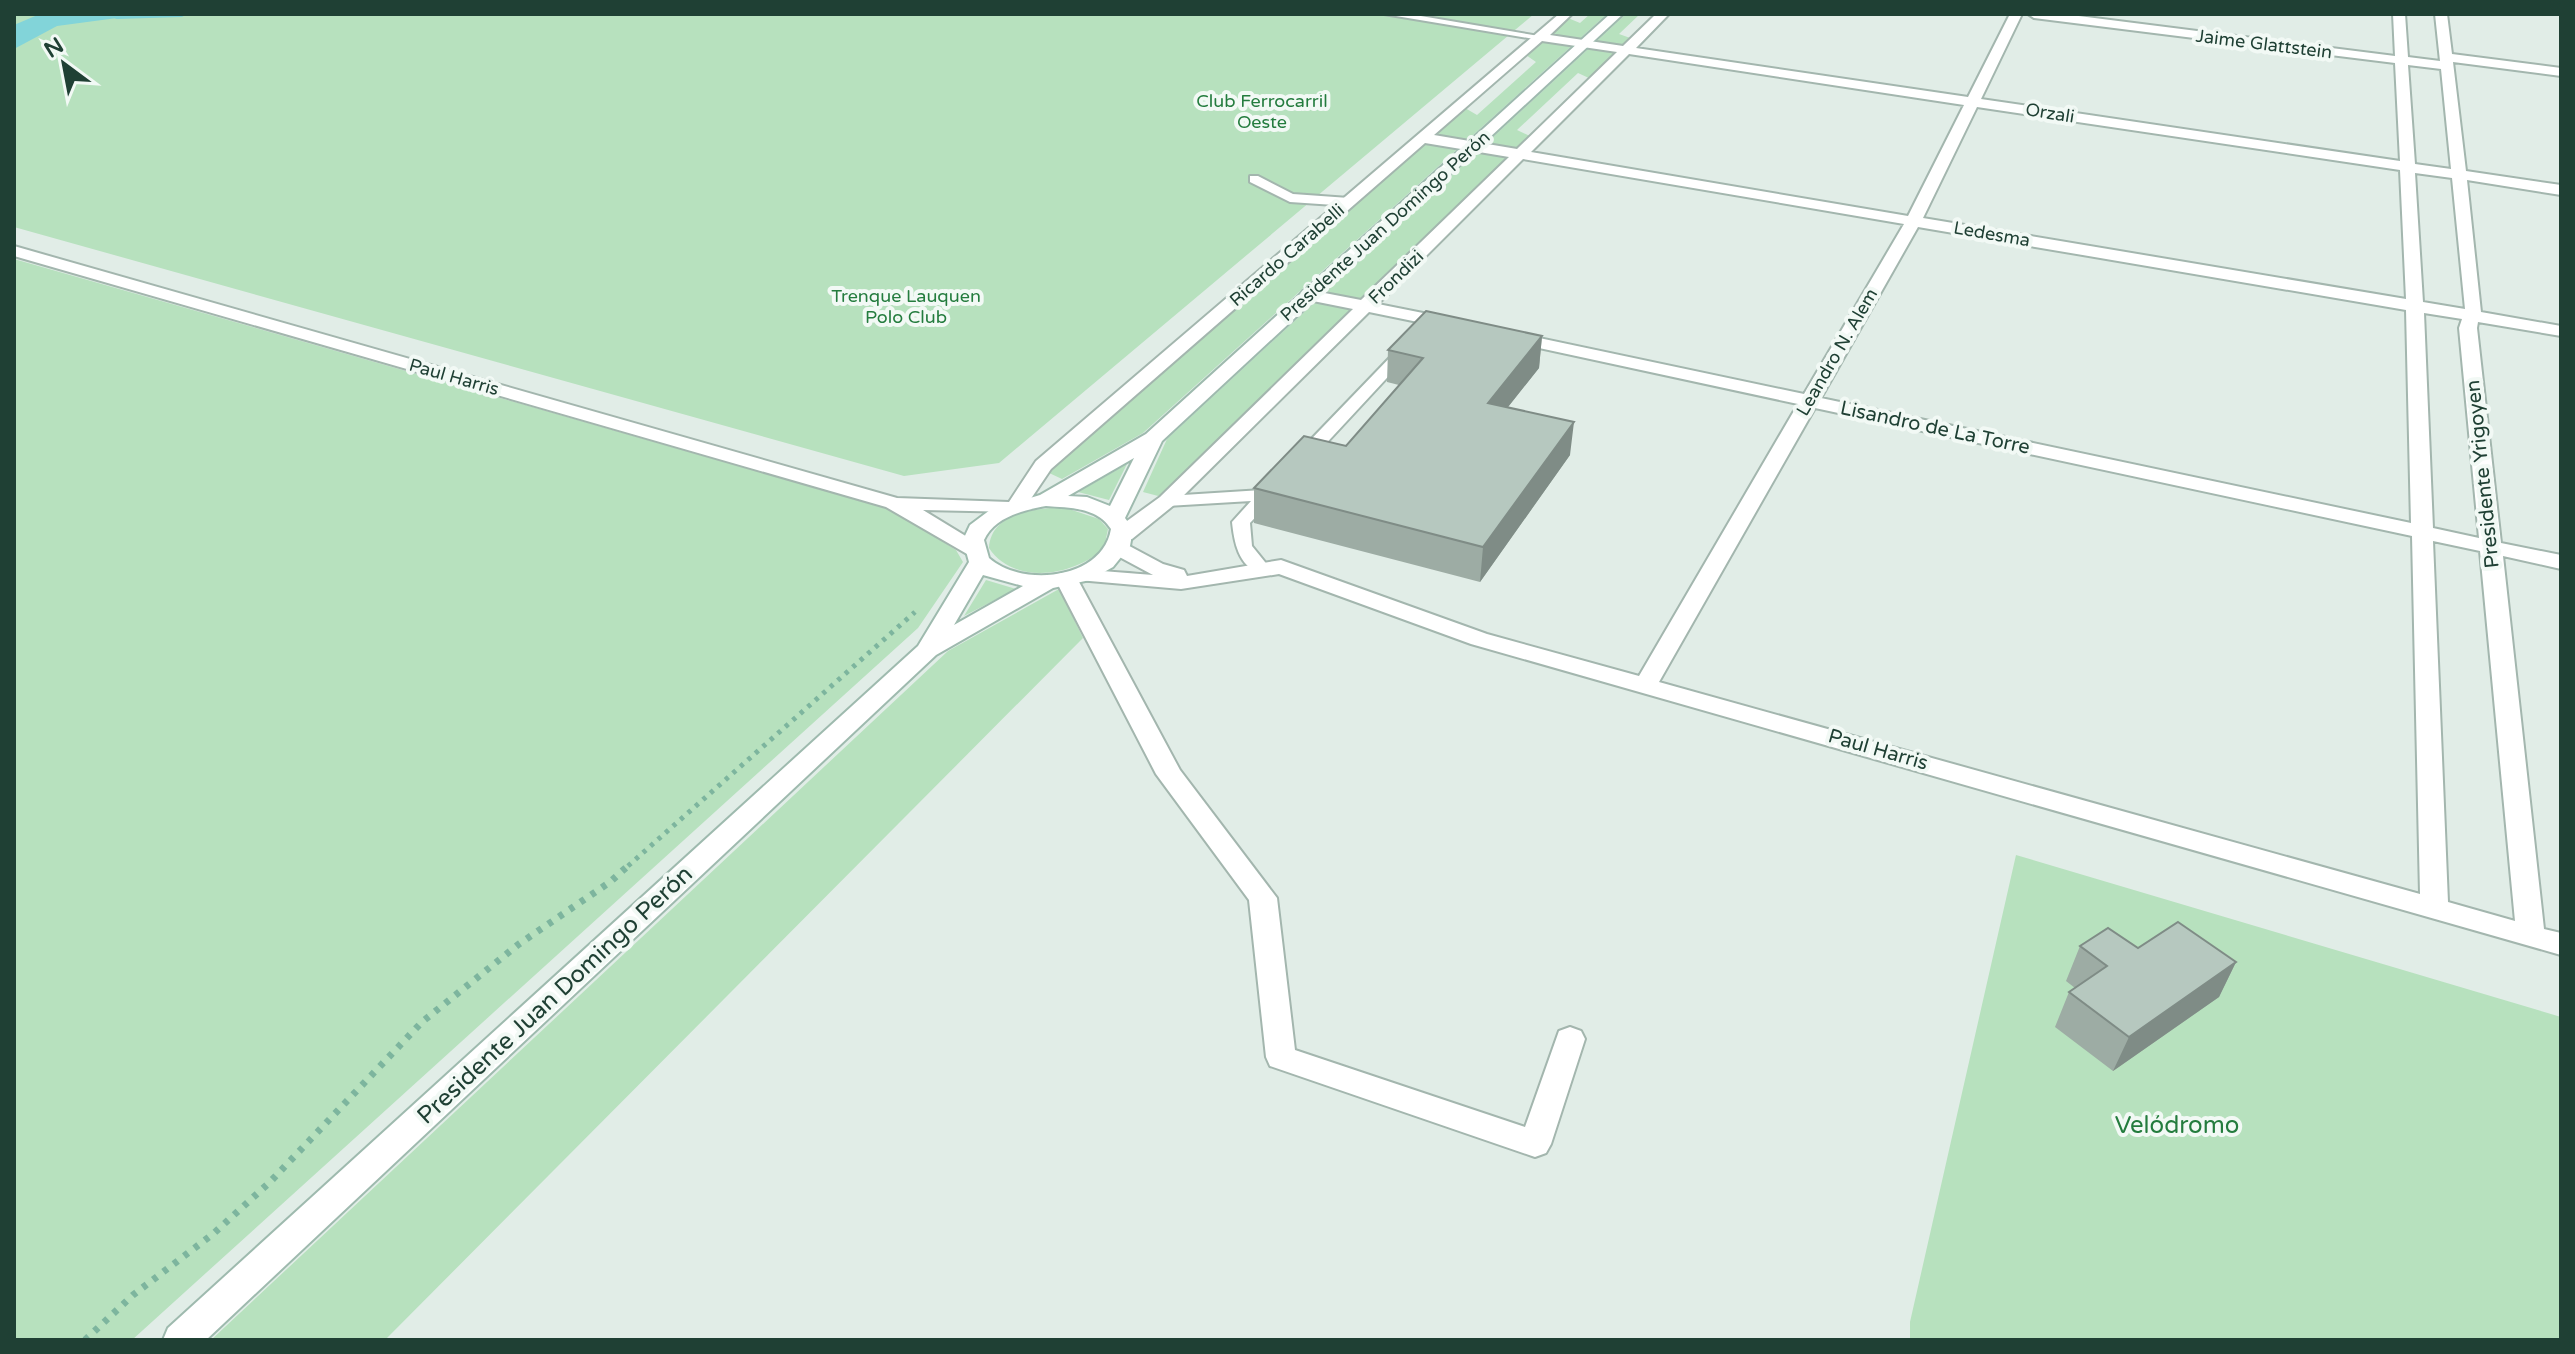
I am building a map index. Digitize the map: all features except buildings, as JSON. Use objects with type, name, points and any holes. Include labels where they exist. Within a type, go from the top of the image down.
[{"type":"street","name":"Ricardo Carabelli","points":[[1013,507],[1043,465],[1566,14]]},
{"type":"street","name":"Presidente Juan Domingo Perón","points":[[1046,500],[1153,438],[1617,14]]},
{"type":"street","name":"Frondizi","points":[[1066,579],[1112,559],[1120,533],[1167,501],[1663,14]]},
{"type":"street","name":"Leandro N. Alem","points":[[1646,684],[1914,220],[2016,14]]},
{"type":"street","name":"Jaime Glattstein","points":[[2034,14],[2401,62],[2561,72]]},
{"type":"street","points":[[2399,14],[2415,307],[2434,908]]},
{"type":"street","name":"Presidente Yrigoyen","points":[[2441,14],[2474,307],[2468,328],[2531,936]]},
{"type":"street","name":"Orzali","points":[[1543,34],[1585,44],[2561,190]]},
{"type":"street","name":"Jaime Glattstein","points":[[2447,64],[2561,85]]},
{"type":"street","name":"Ledesma","points":[[1423,138],[1522,152],[2561,331]]},
{"type":"street","name":"Paul Harris","points":[[14,251],[893,503],[940,528],[1007,577],[1198,582],[1260,567],[1281,567],[1479,639],[2561,944]]},
{"type":"street","points":[[1309,295],[1468,328]]},
{"type":"street","name":"Lisandro de La Torre","points":[[1491,333],[2561,562]]},
{"type":"street","name":"Presidente Juan Domingo Perón","points":[[1120,533],[1153,438]]},
{"type":"street","points":[[1046,500],[1086,503],[1155,569],[1198,582]]},
{"type":"street","name":"Paul Harris","points":[[893,503],[1013,507],[1046,500]]},
{"type":"street","name":"Presidente Juan Domingo Perón","points":[[928,650],[977,556],[974,539],[980,527],[1013,507]]},
{"type":"street","name":"Presidente Juan Domingo Perón","points":[[181,1340],[928,650],[1066,579]]},
{"type":"street","points":[[1066,579],[1169,774],[1263,898],[1281,1057],[1535,1144],[1570,1039]]},
{"type":"lane","points":[[1389,14],[1543,34]]},
{"type":"lane","points":[[1435,14],[1543,34]]},
{"type":"lane","points":[[1254,179],[1290,198],[1349,202]]},
{"type":"lane","points":[[1260,567],[1243,547],[1241,522],[1433,320]]},
{"type":"lane","points":[[1167,501],[1267,495]]},
{"type":"path","points":[[85,1340],[133,1295],[213,1234],[259,1192],[422,1022],[519,944],[610,882],[917,610]]},
{"type":"green space","name":"Trenque Lauquen Polo Club","points":[[14,14],[1534,14],[999,463],[904,476],[14,227]]},
{"type":"green space","points":[[1590,14],[1607,14],[1143,433],[1062,479],[1047,472],[1465,108],[1477,115],[1536,62],[1526,55],[1568,18],[1580,23]]},
{"type":"green space","points":[[1626,14],[1640,14],[1619,34],[1633,39],[1591,79],[1578,73],[1517,130],[1532,137],[1162,497],[1143,492],[1167,439]]},
{"type":"green space","points":[[14,259],[893,510],[956,550],[963,562],[918,628],[132,1340],[14,1340]]},
{"type":"green space","points":[[1127,464],[1109,500],[1078,492]]},
{"type":"green space","points":[[1063,507],[1099,519],[1108,529],[1104,548],[1092,558],[1061,570],[1029,572],[1013,568],[989,548],[992,536],[1006,520],[1028,511]]},
{"type":"green space","points":[[986,580],[1016,589],[964,616]]},
{"type":"green space","points":[[1059,589],[1083,638],[385,1340],[211,1340],[948,651]]},
{"type":"green space","name":"Velódromo","points":[[2016,855],[2561,1017],[2561,1340],[1910,1340],[1910,1322]]},
{"type":"water","points":[[40,14],[118,14],[117,18],[57,26],[14,49],[14,25]]},
{"type":"waterway","points":[[117,16],[181,14]]},
{"type":"park label","name":"Club Ferrocarril Oeste","points":[[1262,111]]}]
